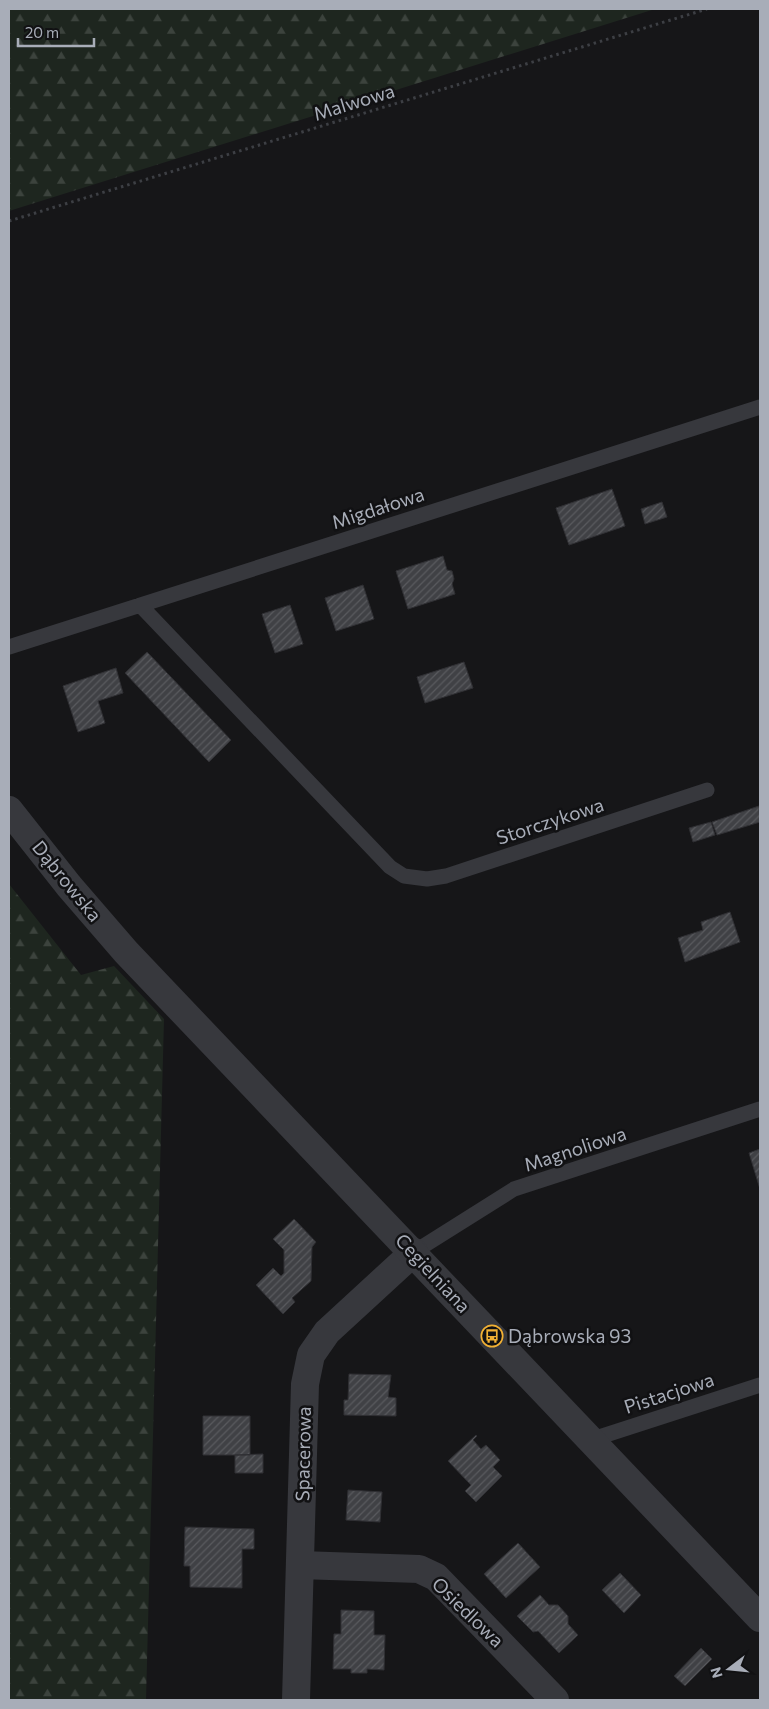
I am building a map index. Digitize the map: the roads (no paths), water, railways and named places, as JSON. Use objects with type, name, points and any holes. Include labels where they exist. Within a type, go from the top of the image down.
[{"type":"street","name":"Dąbrowska","points":[[9,810],[69,886],[126,952]]},
{"type":"street","name":"Cegielniana","points":[[126,952],[414,1252],[760,1618]]},
{"type":"street","name":"Spacerowa","points":[[296,1700],[305,1384],[311,1354],[327,1332],[414,1252]]},
{"type":"street","name":"Osiedlowa","points":[[300,1565],[419,1570],[436,1577],[556,1700]]},
{"type":"lane","name":"Migdałowa","points":[[9,647],[760,407]]},
{"type":"lane","name":"Storczykowa","points":[[140,605],[390,867],[404,876],[427,879],[446,876],[708,790]]},
{"type":"lane","name":"Magnoliowa","points":[[414,1252],[514,1189],[760,1110]]},
{"type":"lane","name":"Pistacjowa","points":[[590,1440],[760,1385]]},
{"type":"place","name":"Dąbrowska 93","points":[[492,1336]]}]
